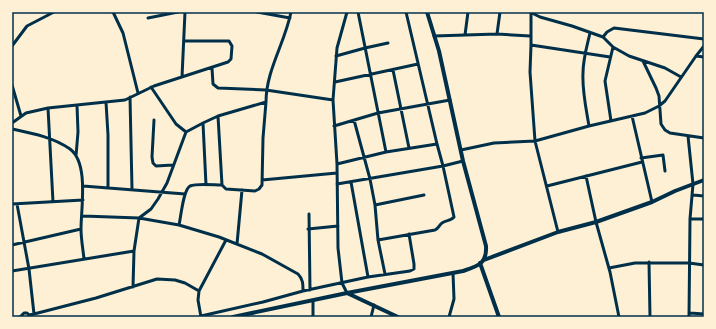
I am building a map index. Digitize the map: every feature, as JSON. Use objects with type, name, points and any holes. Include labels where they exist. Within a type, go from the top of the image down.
[{"type":"street","points":[[12,46],[27,26],[54,12]]},
{"type":"street","points":[[113,12],[123,33],[138,93]]},
{"type":"street","points":[[148,18],[178,12]]},
{"type":"street","points":[[182,77],[185,12]]},
{"type":"street","points":[[257,12],[290,18]]},
{"type":"street","points":[[179,225],[185,194],[190,186],[222,185],[226,189],[242,190],[259,190],[261,187],[266,90],[272,67],[281,46],[291,12]]},
{"type":"street","points":[[347,12],[338,39],[333,100],[337,164],[338,248],[342,283],[347,294],[398,317]]},
{"type":"street","points":[[358,12],[386,152]]},
{"type":"street","points":[[378,240],[435,230],[439,228],[443,222],[452,220],[454,217],[444,166],[437,144],[406,12]]},
{"type":"street","points":[[233,317],[250,315],[463,271],[478,266],[482,262],[486,255],[486,246],[463,161],[439,51],[427,12]]},
{"type":"street","points":[[465,35],[468,12]]},
{"type":"street","points":[[497,34],[500,12]]},
{"type":"street","points":[[558,232],[536,141],[530,72],[530,12],[540,17],[603,37],[613,47],[629,56],[665,68],[681,77]]},
{"type":"street","points":[[603,37],[607,32],[614,28],[704,40]]},
{"type":"street","points":[[589,126],[583,88],[583,74],[585,53],[590,33]]},
{"type":"street","points":[[434,36],[497,34],[530,36]]},
{"type":"street","points":[[12,123],[21,116],[48,108],[124,100],[151,87],[230,62],[232,46],[229,40],[184,41]]},
{"type":"street","points":[[336,56],[388,43]]},
{"type":"street","points":[[531,45],[610,57]]},
{"type":"street","points":[[461,150],[494,144],[536,141],[589,126],[645,113],[659,106],[668,97],[704,46]]},
{"type":"street","points":[[611,121],[605,81],[613,47]]},
{"type":"street","points":[[696,56],[704,57]]},
{"type":"street","points":[[643,61],[659,96],[661,124],[665,130],[670,133],[704,138]]},
{"type":"street","points":[[335,82],[370,76],[418,64]]},
{"type":"street","points":[[212,68],[213,84],[218,88],[266,90],[333,100]]},
{"type":"street","points":[[393,70],[409,148]]},
{"type":"street","points":[[12,85],[21,116]]},
{"type":"street","points":[[151,87],[176,124],[186,132]]},
{"type":"street","points":[[130,97],[132,189]]},
{"type":"street","points":[[334,126],[378,114],[450,100]]},
{"type":"street","points":[[106,102],[108,135],[108,187]]},
{"type":"street","points":[[133,287],[134,251],[139,218],[151,209],[167,183],[186,132],[218,116],[266,102]]},
{"type":"street","points":[[77,105],[78,132],[76,156],[82,175],[83,186],[83,216],[81,229],[84,259]]},
{"type":"street","points":[[48,108],[53,202]]},
{"type":"street","points":[[218,116],[222,185]]},
{"type":"street","points":[[632,116],[641,160],[652,202]]},
{"type":"street","points":[[154,120],[153,163],[156,166],[173,165]]},
{"type":"street","points":[[354,120],[370,179],[375,205],[378,240],[385,274]]},
{"type":"street","points":[[203,123],[206,185]]},
{"type":"street","points":[[12,129],[33,133],[49,139],[70,149],[76,156]]},
{"type":"street","points":[[688,136],[693,184],[690,219],[690,315],[704,314]]},
{"type":"street","points":[[337,164],[386,152],[437,144]]},
{"type":"street","points":[[547,186],[663,155],[665,171]]},
{"type":"street","points":[[337,184],[444,166],[463,161]]},
{"type":"street","points":[[262,180],[337,173]]},
{"type":"street","points":[[586,176],[596,222],[609,268],[619,317]]},
{"type":"street","points":[[482,262],[558,232],[596,222],[652,202],[704,180]]},
{"type":"street","points":[[351,182],[368,277]]},
{"type":"street","points":[[83,186],[185,194]]},
{"type":"street","points":[[237,244],[242,190]]},
{"type":"street","points":[[375,205],[424,195]]},
{"type":"street","points":[[693,195],[704,196]]},
{"type":"street","points":[[12,204],[83,200]]},
{"type":"street","points":[[17,204],[29,269],[34,314]]},
{"type":"street","points":[[309,214],[310,290]]},
{"type":"street","points":[[83,216],[139,218],[179,225],[226,240],[262,254],[298,274],[303,282],[303,291]]},
{"type":"street","points":[[690,219],[704,219]]},
{"type":"street","points":[[308,229],[338,226]]},
{"type":"street","points":[[12,245],[81,229]]},
{"type":"street","points":[[226,240],[199,291],[198,300],[201,316],[368,277],[410,271],[414,269],[414,264],[409,234]]},
{"type":"street","points":[[12,271],[134,251]]},
{"type":"street","points":[[482,262],[499,317]]},
{"type":"street","points":[[609,268],[649,262],[704,265]]},
{"type":"street","points":[[649,262],[650,317]]},
{"type":"street","points":[[450,317],[454,299],[453,273]]},
{"type":"street","points":[[20,317],[24,313],[29,316],[157,279],[185,283],[199,291]]},
{"type":"street","points":[[313,301],[313,317]]},
{"type":"street","points":[[371,317],[374,305]]}]
